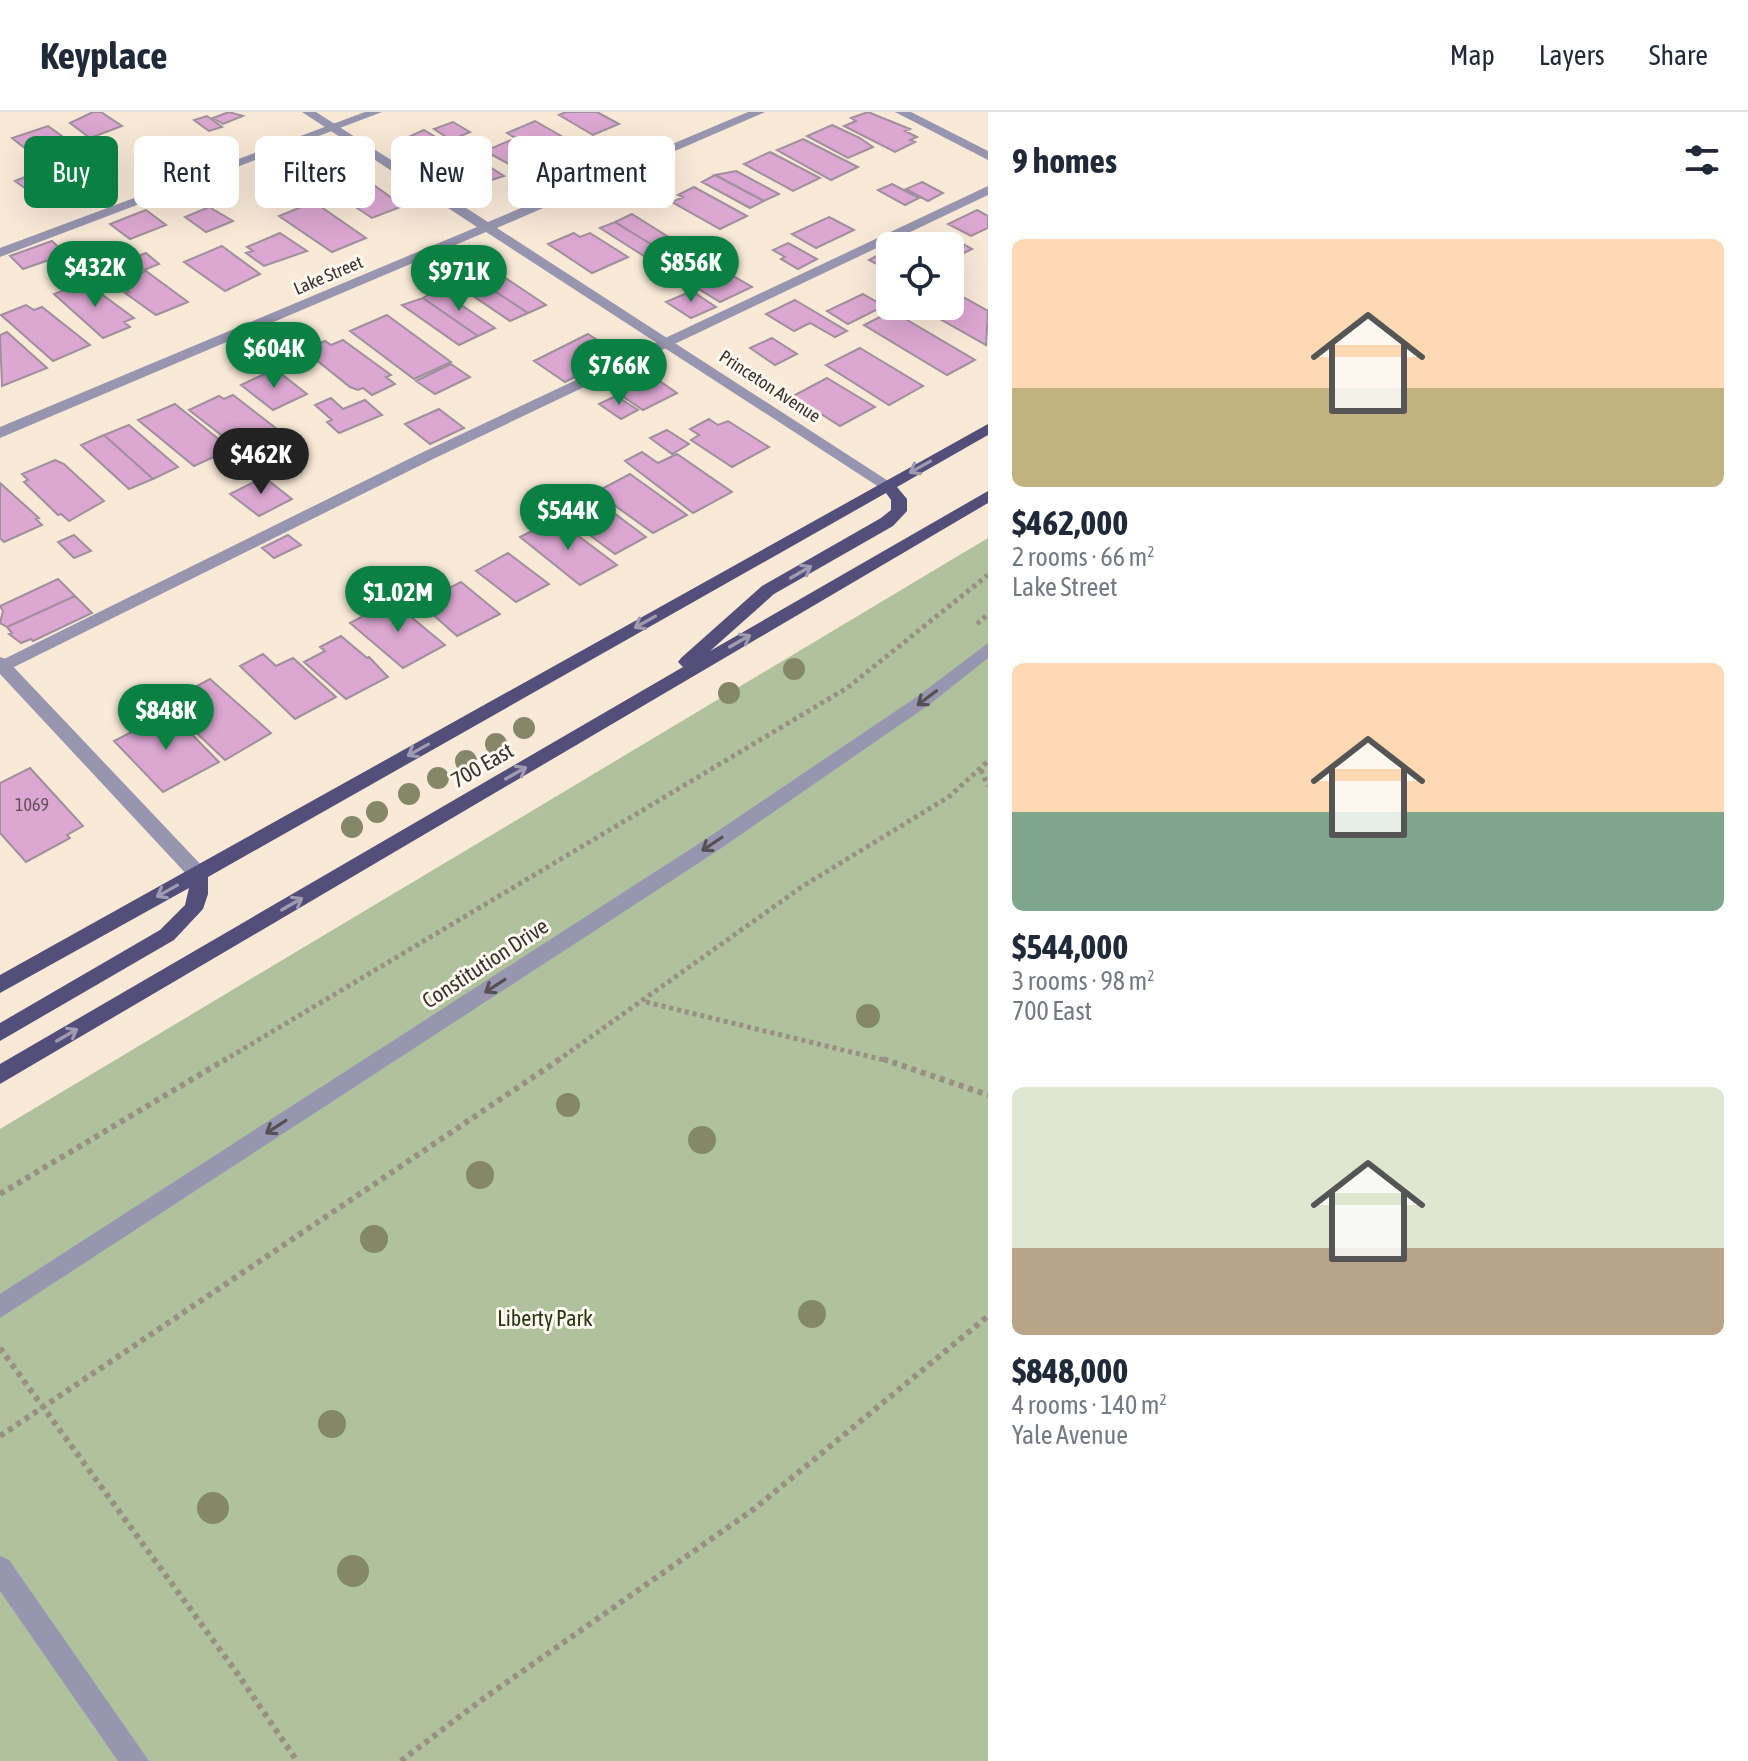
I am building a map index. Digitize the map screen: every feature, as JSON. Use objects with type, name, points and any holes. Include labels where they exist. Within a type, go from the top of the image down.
[{"type":"main road","name":"700 East","points":[[0,985],[988,429]]},
{"type":"main road","points":[[654,692],[768,590],[887,522],[899,511],[899,499],[888,486]]},
{"type":"main road","name":"700 East","points":[[0,1075],[988,496]]},
{"type":"main road","points":[[0,1033],[167,935],[191,914],[201,895],[198,874]]},
{"type":"street","name":"Princeton Avenue","points":[[308,112],[888,486]]},
{"type":"street","points":[[0,253],[376,112]]},
{"type":"street","name":"Lake Street","points":[[0,433],[759,112]]},
{"type":"street","points":[[901,112],[988,156]]},
{"type":"street","points":[[198,874],[1,666],[425,457],[988,190]]},
{"type":"street","name":"Constitution Drive","points":[[0,1307],[710,846],[924,700],[988,649]]},
{"type":"street","points":[[0,1569],[135,1761]]},
{"type":"path","points":[[0,1194],[847,688],[988,575]]},
{"type":"path","points":[[0,1436],[349,1205],[645,1001],[823,872],[949,797],[988,761]]},
{"type":"path","points":[[981,770],[988,786]]},
{"type":"path","points":[[645,1001],[871,1055],[988,1095]]},
{"type":"path","points":[[401,1761],[480,1701],[754,1509],[988,1316]]},
{"type":"path","points":[[0,1348],[228,1660],[297,1761]]},
{"type":"green space","name":"Liberty Park","points":[[988,538],[988,1761],[0,1761],[0,1129]]},
{"type":"building","points":[[93,112],[101,112],[122,126],[87,136],[70,123]]},
{"type":"building","points":[[229,112],[243,116],[223,124],[213,118]]},
{"type":"building","points":[[566,112],[597,112],[619,124],[593,135],[559,115]]},
{"type":"building","points":[[868,112],[910,129],[905,131],[917,137],[910,140],[915,142],[895,152],[844,126],[856,121],[851,118]]},
{"type":"building","points":[[207,116],[222,127],[209,131],[194,120]]},
{"type":"building","points":[[535,121],[561,136],[512,136],[507,133]]},
{"type":"building","points":[[453,122],[470,132],[460,136],[445,136],[434,129]]},
{"type":"building","points":[[832,125],[873,147],[848,158],[807,136]]},
{"type":"building","points":[[48,126],[62,136],[24,136],[24,147],[12,138]]},
{"type":"building","points":[[424,130],[434,136],[411,136]]},
{"type":"building","points":[[803,139],[858,167],[831,180],[777,150]]},
{"type":"building","points":[[508,141],[508,163],[492,155],[492,148]]},
{"type":"building","points":[[770,152],[820,178],[793,191],[744,164]]},
{"type":"building","points":[[492,168],[504,176],[492,180]]},
{"type":"building","points":[[736,171],[779,194],[764,201],[715,175]]},
{"type":"building","points":[[715,175],[764,201],[750,208],[702,182]]},
{"type":"building","points":[[24,177],[24,188],[15,181]]},
{"type":"building","points":[[922,182],[943,193],[928,201],[906,189]]},
{"type":"building","points":[[892,184],[919,198],[905,205],[878,190]]},
{"type":"building","points":[[375,186],[391,197],[391,208],[398,208],[372,218],[357,208],[375,208]]},
{"type":"building","points":[[694,187],[747,216],[720,229],[675,204],[683,197],[678,195]]},
{"type":"building","points":[[211,208],[233,221],[206,232],[185,217]]},
{"type":"building","points":[[299,208],[323,208],[366,238],[332,252],[279,216]]},
{"type":"building","points":[[146,210],[166,225],[130,239],[110,224]]},
{"type":"building","points":[[977,210],[988,216],[988,228],[971,236],[948,224]]},
{"type":"building","points":[[632,214],[683,246],[662,251],[615,222]]},
{"type":"building","points":[[829,217],[854,230],[816,248],[792,234]]},
{"type":"building","points":[[615,222],[662,251],[647,258],[600,228]]},
{"type":"building","points":[[280,233],[307,251],[264,266],[246,253],[253,251],[247,247]]},
{"type":"building","points":[[574,233],[580,237],[590,233],[628,257],[592,273],[548,244]]},
{"type":"building","points":[[52,241],[66,254],[23,269],[10,256]]},
{"type":"building","points":[[702,242],[729,258],[703,270],[677,254]]},
{"type":"building","points":[[788,243],[817,259],[798,269],[773,250]]},
{"type":"building","points":[[222,246],[260,274],[225,291],[184,262]]},
{"type":"building","points":[[146,253],[159,264],[144,270],[130,259]]},
{"type":"building","points":[[716,266],[752,287],[720,302],[684,280]]},
{"type":"building","points":[[489,267],[546,305],[528,313],[472,276]]},
{"type":"building","points":[[146,271],[188,302],[156,315],[125,293],[129,292],[118,283]]},
{"type":"building","points":[[472,276],[528,313],[510,321],[454,283]]},
{"type":"building","points":[[85,282],[134,318],[124,322],[130,327],[103,338],[54,294]]},
{"type":"building","points":[[438,289],[495,328],[478,336],[423,298]]},
{"type":"building","points":[[692,291],[716,307],[691,318],[666,302]]},
{"type":"building","points":[[863,294],[876,301],[876,310],[848,324],[827,311]]},
{"type":"building","points":[[423,298],[478,336],[459,345],[402,305]]},
{"type":"building","points":[[964,299],[988,311],[986,345],[942,320],[964,320]]},
{"type":"building","points":[[795,300],[847,331],[835,337],[810,323],[794,331],[766,314]]},
{"type":"building","points":[[26,305],[34,310],[42,307],[90,345],[53,361],[1,315]]},
{"type":"building","points":[[387,315],[451,362],[414,379],[350,331]]},
{"type":"building","points":[[876,319],[907,320],[975,360],[947,375],[864,325]]},
{"type":"building","points":[[7,332],[47,368],[2,386],[0,335]]},
{"type":"building","points":[[588,334],[611,349],[601,354],[610,359],[565,382],[534,361]]},
{"type":"building","points":[[772,338],[797,354],[775,365],[750,348]]},
{"type":"building","points":[[343,340],[391,375],[386,377],[395,384],[372,395],[363,388],[358,390],[304,350],[325,341],[331,345]]},
{"type":"building","points":[[860,348],[923,386],[889,405],[826,365]]},
{"type":"building","points":[[451,364],[470,377],[435,394],[416,381]]},
{"type":"building","points":[[638,366],[677,393],[643,410],[604,384]]},
{"type":"building","points":[[275,369],[307,394],[273,410],[241,385]]},
{"type":"building","points":[[827,378],[875,407],[840,426],[793,396]]},
{"type":"building","points":[[233,395],[277,429],[238,448],[189,410],[219,396],[224,399]]},
{"type":"building","points":[[616,396],[638,410],[621,419],[599,404]]},
{"type":"building","points":[[331,398],[343,409],[365,400],[382,415],[339,433],[327,422],[332,420],[315,405]]},
{"type":"building","points":[[175,404],[231,449],[194,466],[138,420]]},
{"type":"building","points":[[439,409],[464,428],[430,444],[405,424]]},
{"type":"building","points":[[709,419],[718,425],[728,421],[769,447],[732,467],[691,440],[699,435],[690,429]]},
{"type":"building","points":[[129,425],[178,467],[153,479],[104,435]]},
{"type":"building","points":[[667,430],[689,444],[672,454],[650,438]]},
{"type":"building","points":[[104,435],[153,479],[129,489],[81,445]]},
{"type":"building","points":[[642,452],[658,463],[677,454],[732,492],[693,513],[625,461]]},
{"type":"building","points":[[55,460],[64,464],[104,501],[69,521],[58,515],[24,482],[28,480],[22,474]]},
{"type":"building","points":[[630,474],[687,515],[653,533],[596,492]]},
{"type":"building","points":[[264,477],[292,499],[259,516],[230,494]]},
{"type":"building","points":[[0,483],[39,518],[36,519],[42,525],[4,542],[0,538]]},
{"type":"building","points":[[602,504],[646,537],[615,554],[571,521]]},
{"type":"building","points":[[556,519],[617,565],[580,585],[520,537]]},
{"type":"building","points":[[74,535],[91,551],[74,558],[58,542]]},
{"type":"building","points":[[288,535],[301,545],[274,558],[262,548]]},
{"type":"building","points":[[508,553],[549,584],[516,602],[476,571]]},
{"type":"building","points":[[58,579],[75,596],[7,627],[0,623],[3,611],[0,606]]},
{"type":"building","points":[[461,582],[500,614],[457,636],[420,603]]},
{"type":"building","points":[[75,596],[92,613],[33,641],[21,643],[9,634],[12,633],[7,627]]},
{"type":"building","points":[[392,601],[445,645],[403,668],[350,623]]},
{"type":"building","points":[[341,636],[369,657],[388,677],[346,699],[304,662],[325,651],[320,647]]},
{"type":"building","points":[[263,654],[276,666],[293,658],[336,697],[295,719],[240,666]]},
{"type":"building","points":[[210,679],[271,733],[225,760],[165,703]]},
{"type":"building","points":[[170,712],[219,762],[163,792],[114,741]]},
{"type":"building","points":[[30,768],[83,826],[67,835],[70,838],[26,862],[0,833],[0,783]]}]
